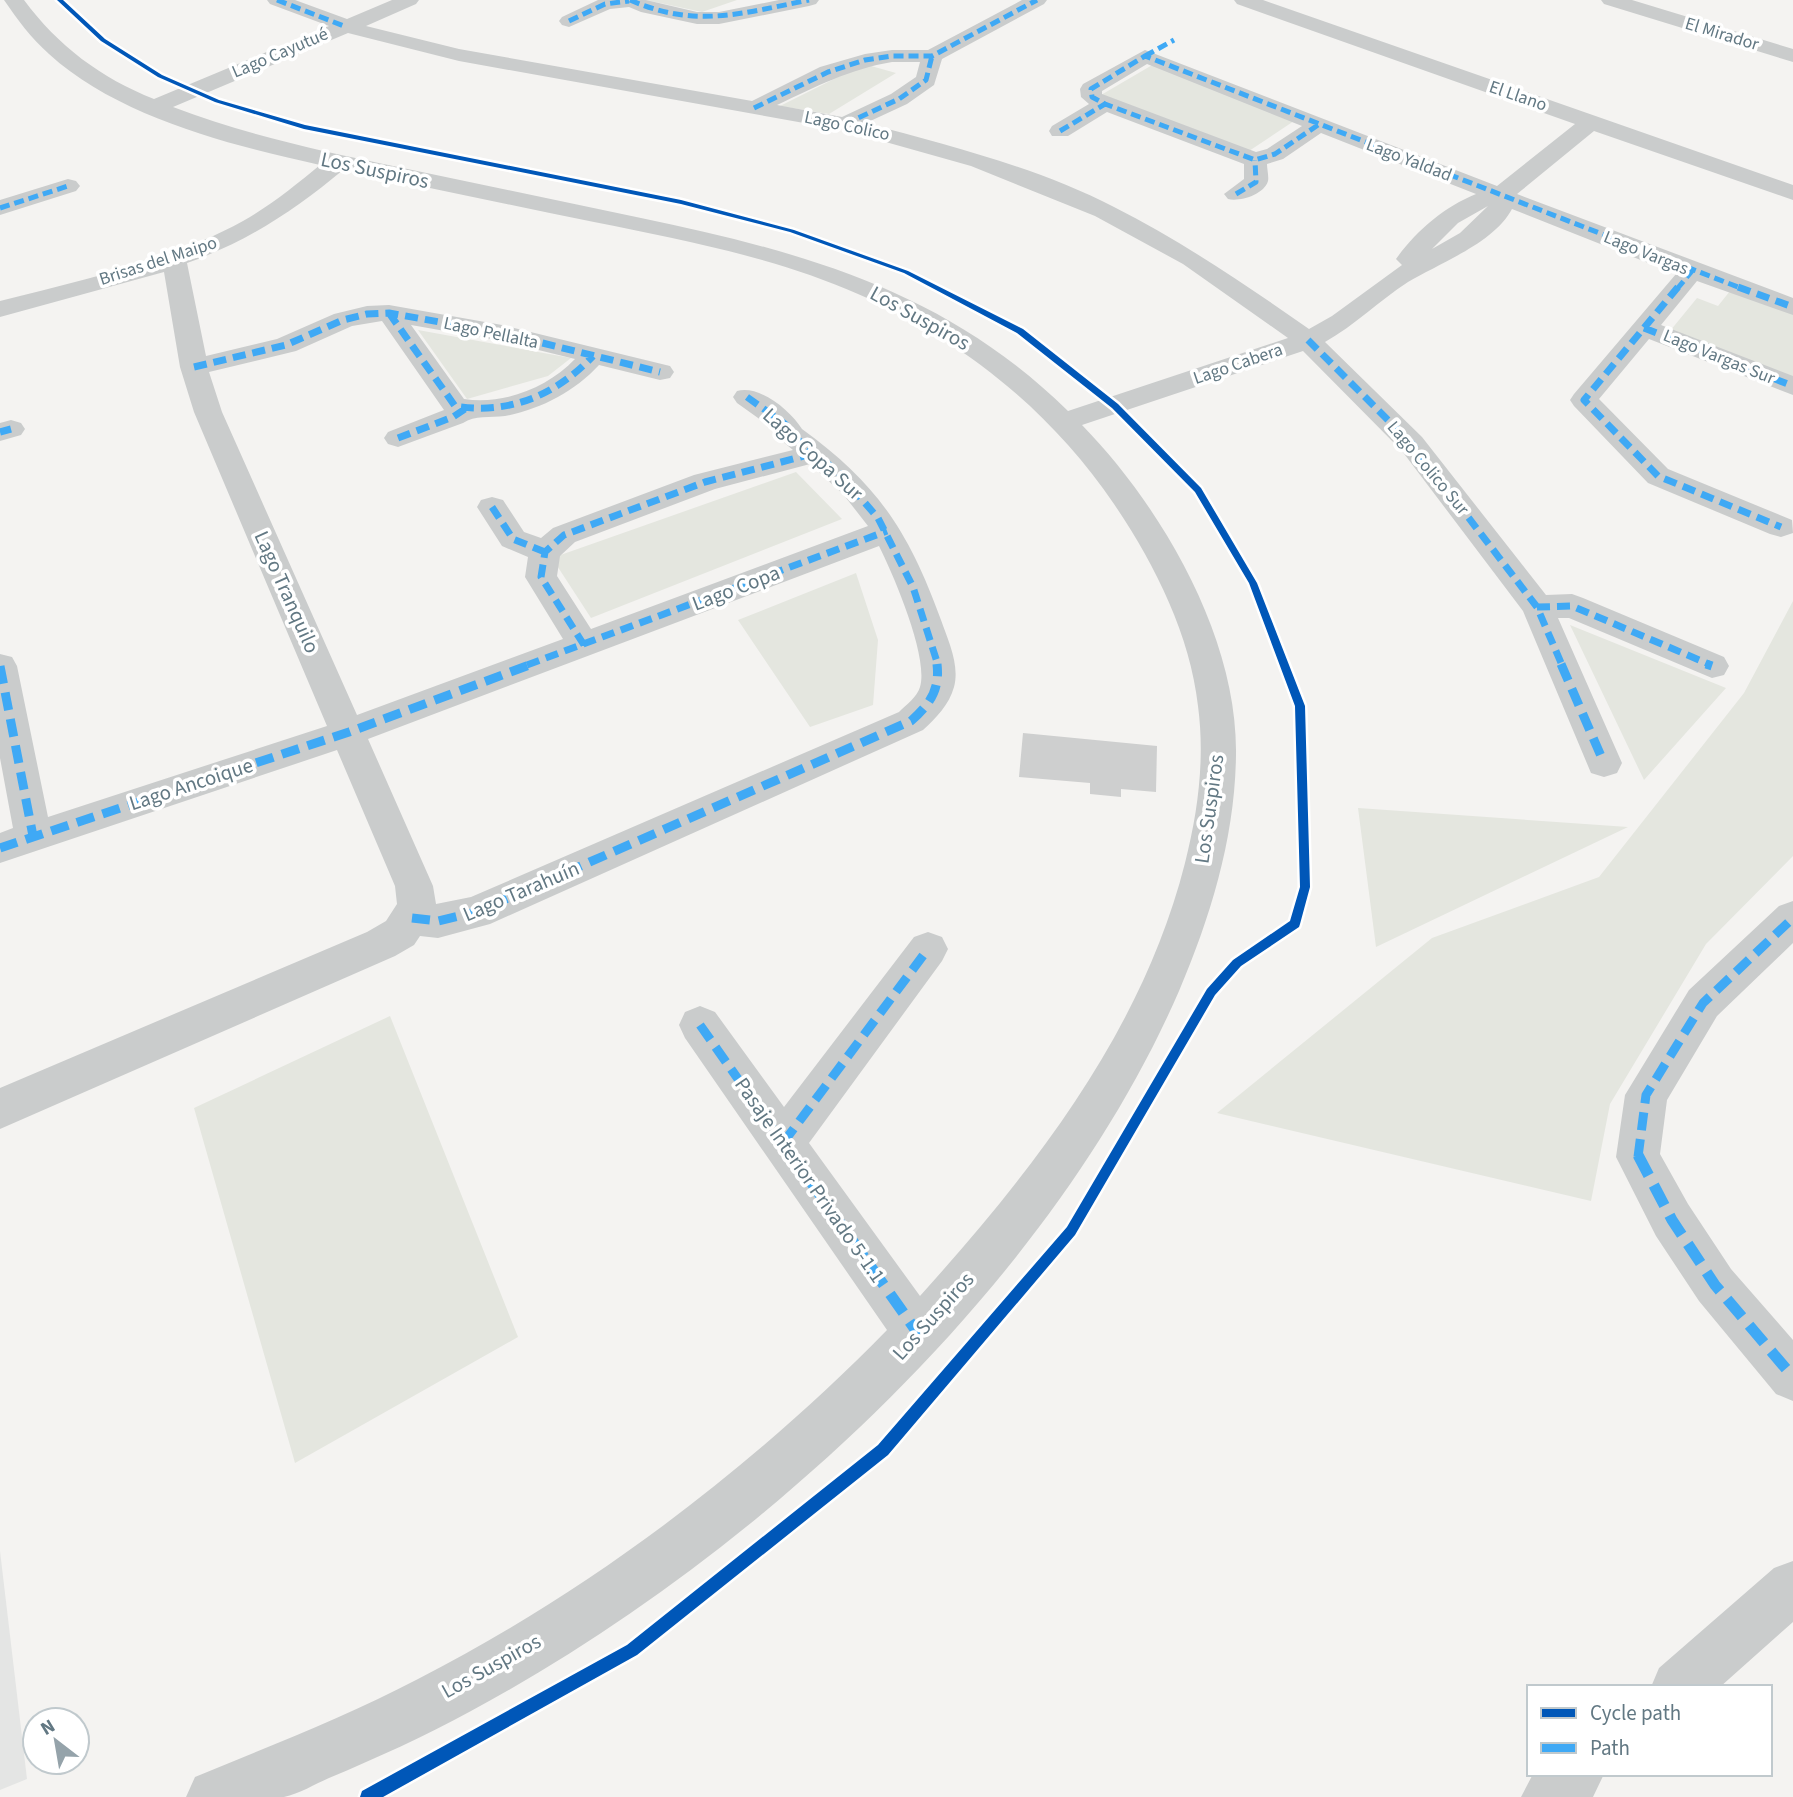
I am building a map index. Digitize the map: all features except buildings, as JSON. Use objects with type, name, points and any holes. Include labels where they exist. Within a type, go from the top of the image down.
[{"type":"street","name":"Los Suspiros","points":[[14,0],[33,27],[57,52],[96,79],[152,108],[253,142],[715,241],[831,275],[904,306],[947,330],[1016,378],[1064,422],[1096,457],[1143,523],[1182,596],[1197,637],[1216,708],[1218,750],[1213,812],[1198,884],[1160,989],[1095,1110],[1046,1180],[919,1335],[862,1393],[785,1463],[705,1528],[611,1594],[501,1664],[429,1701],[291,1767],[215,1797]]},
{"type":"street","name":"Lago Colico","points":[[277,0],[344,26],[459,55],[845,124],[979,161],[1059,191],[1149,233],[1224,279],[1308,340]]},
{"type":"street","name":"Lago Cayutué","points":[[152,108],[409,0]]},
{"type":"street","points":[[569,21],[605,5],[629,0],[648,8],[697,18],[719,18],[809,0]]},
{"type":"street","points":[[754,108],[828,72],[865,60],[892,56],[932,56],[1037,0]]},
{"type":"street","name":"El Llano","points":[[1244,0],[1793,193]]},
{"type":"street","name":"El Mirador","points":[[1611,0],[1793,56]]},
{"type":"street","points":[[1174,40],[1091,89],[1092,97],[1255,160],[1275,153],[1318,125]]},
{"type":"street","points":[[845,124],[900,99],[926,80],[932,56]]},
{"type":"street","name":"Lago Yaldad","points":[[1145,56],[1501,195]]},
{"type":"street","points":[[1060,131],[1105,104]]},
{"type":"street","name":"Lago Cabera","points":[[1064,422],[1308,340],[1341,322],[1396,278],[1452,249],[1484,226],[1500,210],[1501,195],[1591,122]]},
{"type":"street","points":[[1236,194],[1256,182],[1255,160]]},
{"type":"street","name":"Brisas del Maipo","points":[[0,309],[174,259],[225,240],[275,212],[338,162]]},
{"type":"street","points":[[0,208],[68,186]]},
{"type":"street","name":"Lago Vargas","points":[[1501,195],[1692,271],[1793,307]]},
{"type":"street","name":"Lago Tranquilo","points":[[174,259],[194,367],[208,412],[349,732],[417,896],[417,907],[412,918]]},
{"type":"street","points":[[1692,271],[1584,400],[1658,476],[1781,527]]},
{"type":"street","points":[[388,313],[454,406],[466,409],[504,409],[548,390],[580,371],[593,356]]},
{"type":"street","name":"Lago Pellalta","points":[[194,367],[286,345],[343,320],[367,314],[388,313],[502,333],[660,372]]},
{"type":"street","name":"Lago Vargas Sur","points":[[1644,328],[1793,387]]},
{"type":"street","name":"Lago Colico Sur","points":[[1308,340],[1412,444],[1537,607],[1604,763]]},
{"type":"street","name":"Lago Copa Sur","points":[[747,397],[785,424],[792,435],[854,488],[887,531],[913,586],[935,652],[938,672],[934,695],[926,707],[911,720],[890,730]]},
{"type":"street","points":[[398,438],[453,417],[466,409]]},
{"type":"street","points":[[584,645],[541,577],[545,552],[564,535],[705,482],[816,453]]},
{"type":"street","points":[[492,507],[513,539],[545,552]]},
{"type":"street","name":"Lago Copa","points":[[349,732],[887,531]]},
{"type":"street","points":[[1537,607],[1572,606],[1712,666]]},
{"type":"street","points":[[2,686],[33,836]]},
{"type":"street","name":"Lago Tarahuín","points":[[412,918],[438,921],[475,912],[890,730]]},
{"type":"street","name":"Lago Ancoique","points":[[0,848],[349,732]]},
{"type":"street","points":[[0,1109],[381,944],[400,933],[412,918]]},
{"type":"street","points":[[1793,918],[1703,1003],[1646,1095],[1638,1157],[1672,1220],[1715,1285],[1793,1377]]},
{"type":"street","points":[[783,1143],[928,949]]},
{"type":"street","name":"Pasaje Interior Privado 5-1.1","points":[[700,1025],[919,1335]]},
{"type":"street","points":[[1680,1685],[1793,1587]]},
{"type":"street","points":[[1550,1797],[1574,1776]]},
{"type":"shaded area","points":[[646,0],[737,0],[702,12]]},
{"type":"shaded area","points":[[864,64],[896,73],[829,114],[780,106]]},
{"type":"shaded area","points":[[1154,64],[1297,119],[1246,153],[1101,95]]},
{"type":"shaded area","points":[[1730,291],[1793,314],[1793,377],[1670,331],[1697,298],[1718,306]]},
{"type":"shaded area","points":[[418,330],[571,358],[548,376],[467,399]]},
{"type":"shaded area","points":[[796,472],[842,519],[591,618],[552,558]]},
{"type":"shaded area","points":[[856,573],[878,640],[873,705],[810,727],[738,620]]},
{"type":"shaded area","points":[[1793,601],[1793,856],[1706,944],[1610,1104],[1591,1201],[1217,1113],[1432,938],[1599,877],[1744,693]]},
{"type":"shaded area","points":[[1570,625],[1726,688],[1644,780]]},
{"type":"shaded area","points":[[1358,808],[1628,827],[1376,947]]},
{"type":"shaded area","points":[[390,1016],[518,1337],[295,1463],[194,1108]]},
{"type":"shaded area","points":[[0,1551],[21,1728],[21,1776],[27,1776],[27,1779],[0,1790]]},
{"type":"marked path","points":[[277,0],[344,26]]},
{"type":"marked path","points":[[630,0],[648,8],[697,18],[719,18],[809,0]]},
{"type":"marked path","points":[[754,108],[828,72],[865,60],[892,56],[932,56],[1037,0]]},
{"type":"marked path","points":[[569,21],[605,4],[629,1]]},
{"type":"marked path","points":[[1145,56],[1174,40]]},
{"type":"marked path","points":[[845,124],[899,99],[926,80],[932,56]]},
{"type":"marked path","points":[[1318,125],[1275,154],[1255,160],[1105,104],[1092,97],[1091,89],[1145,56],[1692,271],[1793,307]]},
{"type":"marked path","points":[[1060,131],[1105,104]]},
{"type":"marked path","points":[[1236,194],[1256,182],[1255,160]]},
{"type":"marked path","points":[[0,208],[68,186]]},
{"type":"marked path","points":[[1692,271],[1584,400],[1658,476],[1781,527]]},
{"type":"marked path","points":[[389,313],[455,406],[492,409],[530,400],[565,381],[593,356]]},
{"type":"marked path","points":[[194,367],[286,345],[343,320],[367,314],[389,313],[502,333],[660,372]]},
{"type":"marked path","points":[[1644,328],[1793,386]]},
{"type":"marked path","points":[[1308,340],[1412,444],[1537,607],[1604,763]]},
{"type":"marked path","points":[[412,918],[438,921],[476,912],[911,721],[932,699],[938,682],[937,660],[906,569],[889,535],[854,487],[792,435],[785,424],[747,397]]},
{"type":"marked path","points":[[398,438],[453,417],[465,409]]},
{"type":"marked path","points":[[0,432],[11,429]]},
{"type":"marked path","points":[[584,645],[541,577],[545,552],[564,535],[705,482],[816,453]]},
{"type":"marked path","points":[[492,507],[513,539],[545,552]]},
{"type":"marked path","points":[[0,848],[349,732],[887,531]]},
{"type":"marked path","points":[[1537,607],[1572,606],[1712,666]]},
{"type":"marked path","points":[[0,666],[33,836]]},
{"type":"marked path","points":[[1793,918],[1703,1003],[1646,1095],[1638,1157],[1672,1220],[1715,1285],[1793,1377]]},
{"type":"marked path","points":[[783,1143],[928,949]]},
{"type":"marked path","points":[[700,1025],[919,1335]]},
{"type":"cycle path","points":[[60,0],[103,40],[160,76],[217,101],[304,127],[681,202],[792,231],[906,272],[1020,331],[1115,406],[1198,490],[1253,583],[1300,706],[1305,887],[1295,924],[1237,963],[1211,992],[1071,1231],[883,1450],[632,1650],[368,1797]]}]
